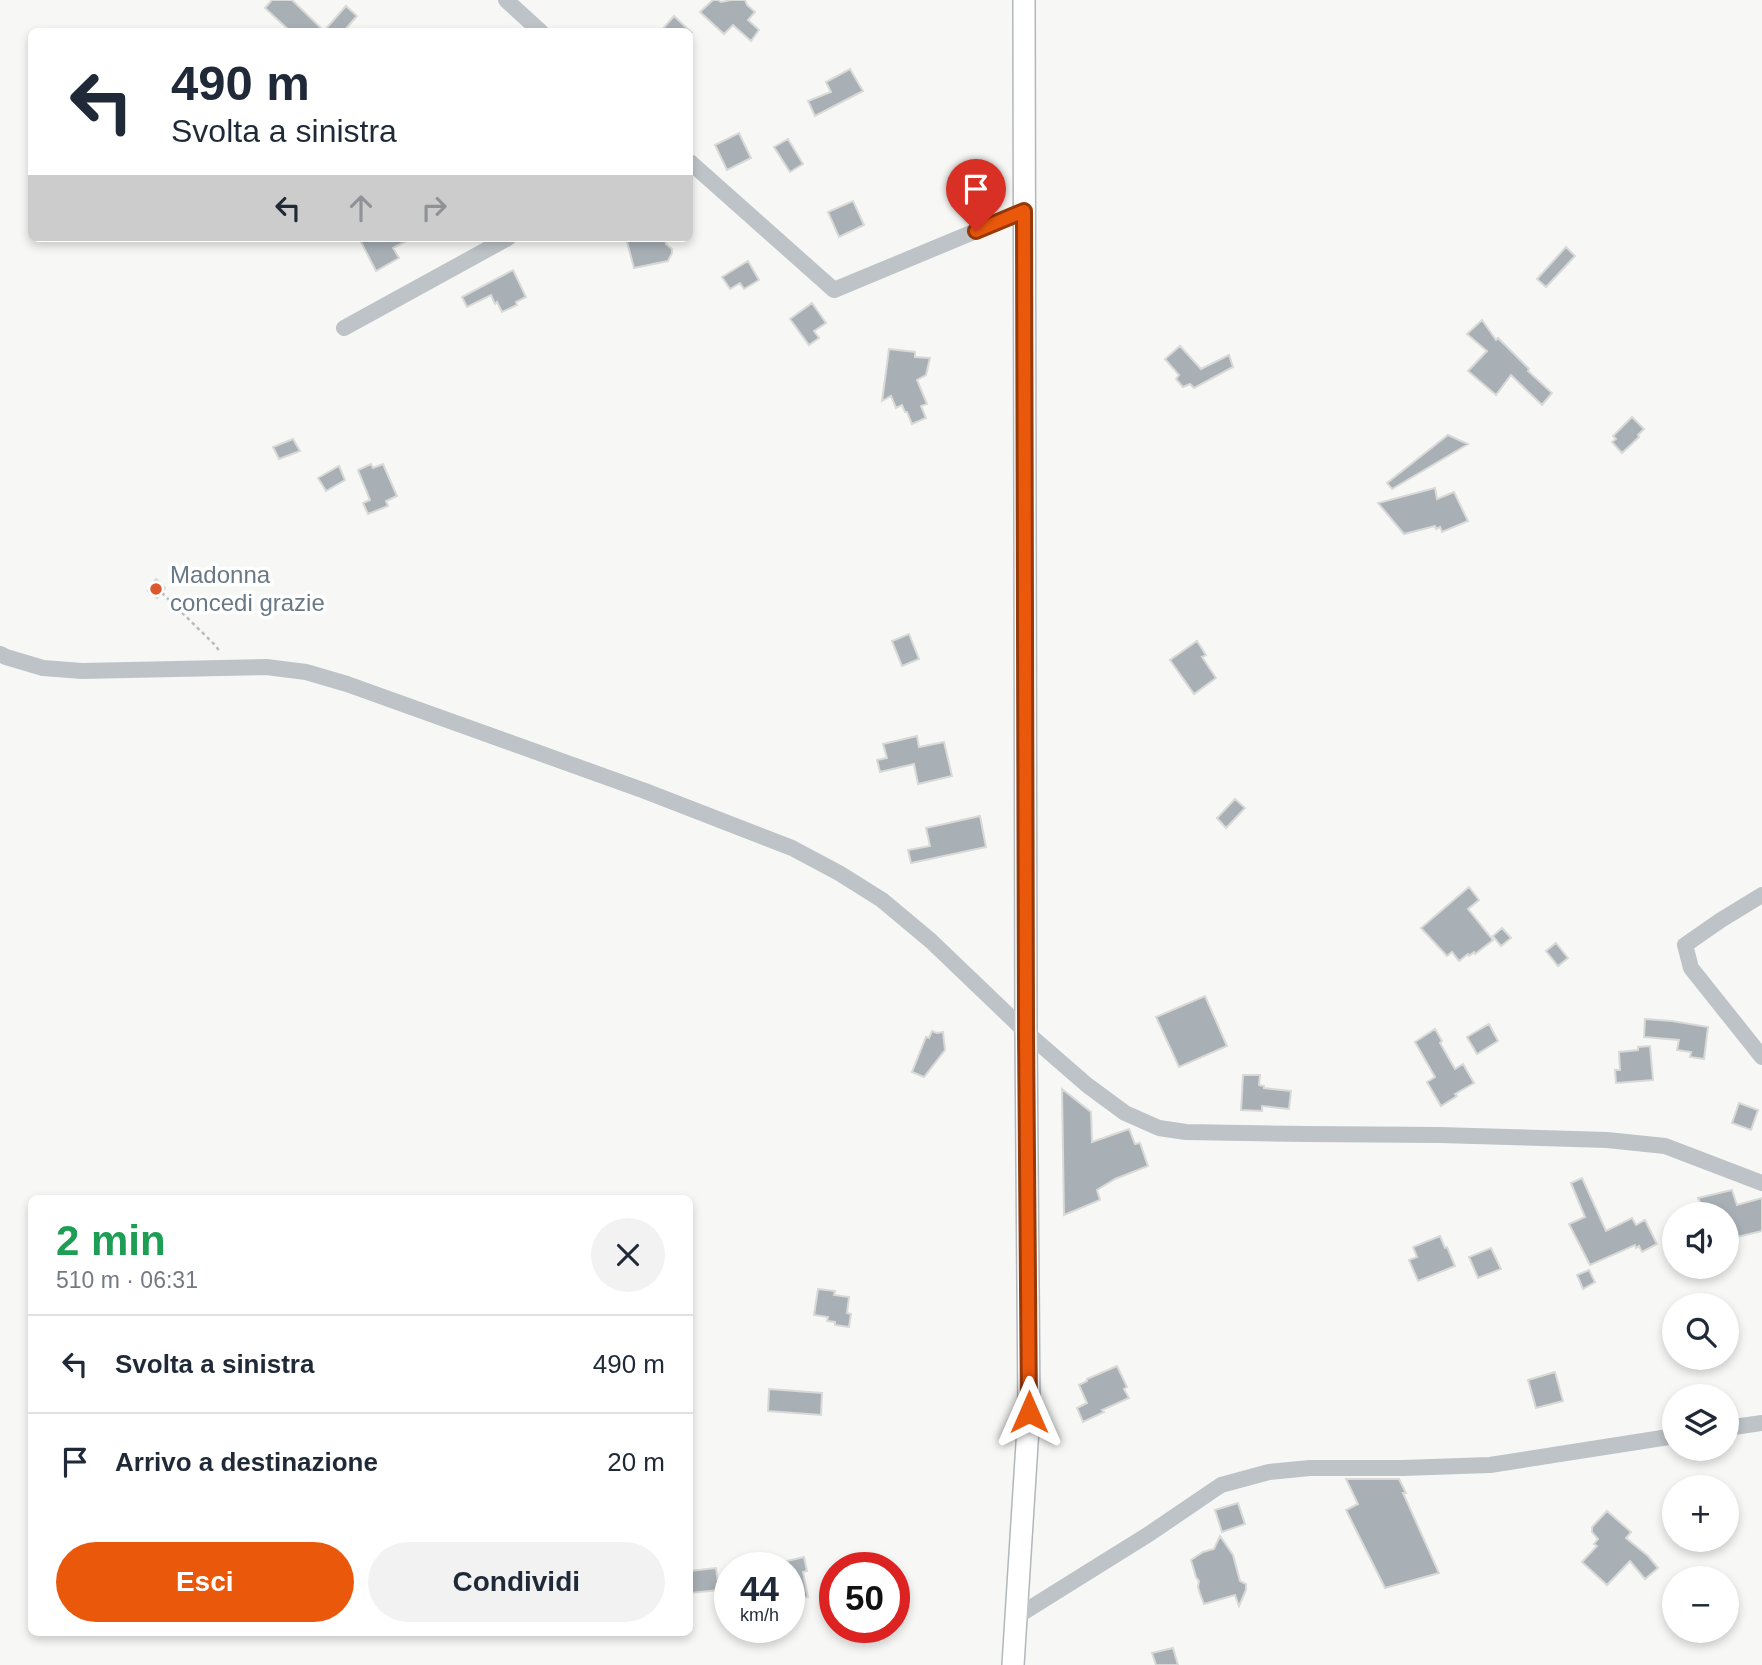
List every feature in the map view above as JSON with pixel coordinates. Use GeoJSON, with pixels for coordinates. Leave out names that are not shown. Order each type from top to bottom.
{"type":"FeatureCollection","features":[{"type":"Feature","properties":{"kind":"main road"},"geometry":{"type":"LineString","coordinates":[[1011,1665],[1029,1412],[1024,0]]}},
{"type":"Feature","properties":{"kind":"street"},"geometry":{"type":"LineString","coordinates":[[506,0],[537,28]]}},
{"type":"Feature","properties":{"kind":"street"},"geometry":{"type":"LineString","coordinates":[[693,165],[834,290],[1024,211]]}},
{"type":"Feature","properties":{"kind":"street"},"geometry":{"type":"LineString","coordinates":[[344,328],[501,242]]}},
{"type":"Feature","properties":{"kind":"street"},"geometry":{"type":"LineString","coordinates":[[0,654],[43,668],[82,671],[266,667],[306,672],[347,684],[645,791],[792,848],[882,900],[1087,1084],[1125,1113],[1159,1128],[1199,1132],[1607,1140],[1665,1146],[1762,1183]]}},
{"type":"Feature","properties":{"kind":"street"},"geometry":{"type":"LineString","coordinates":[[1762,895],[1685,945],[1691,968],[1762,1056]]}},
{"type":"Feature","properties":{"kind":"street"},"geometry":{"type":"LineString","coordinates":[[1739,1426],[1762,1423]]}},
{"type":"Feature","properties":{"kind":"street"},"geometry":{"type":"LineString","coordinates":[[1016,1617],[1149,1534],[1221,1485],[1269,1472],[1310,1468],[1490,1465],[1662,1438]]}},
{"type":"Feature","properties":{"kind":"path"},"geometry":{"type":"LineString","coordinates":[[162,593],[215,645],[229,667]]}},
{"type":"Feature","properties":{"kind":"building"},"geometry":{"type":"Polygon","coordinates":[[[272,0],[292,0],[321,28],[287,28],[265,8],[272,0]]]}},
{"type":"Feature","properties":{"kind":"building"},"geometry":{"type":"Polygon","coordinates":[[[713,0],[745,0],[755,12],[748,20],[759,30],[751,41],[733,25],[724,34],[700,12],[713,0]]]}},
{"type":"Feature","properties":{"kind":"building"},"geometry":{"type":"Polygon","coordinates":[[[346,6],[357,16],[346,28],[327,28],[346,6]]]}},
{"type":"Feature","properties":{"kind":"building"},"geometry":{"type":"Polygon","coordinates":[[[674,16],[687,28],[664,28],[674,16]]]}},
{"type":"Feature","properties":{"kind":"building"},"geometry":{"type":"Polygon","coordinates":[[[850,69],[863,91],[815,116],[808,101],[831,92],[826,82],[850,69]]]}},
{"type":"Feature","properties":{"kind":"building"},"geometry":{"type":"Polygon","coordinates":[[[739,133],[751,158],[727,170],[715,145],[739,133]]]}},
{"type":"Feature","properties":{"kind":"building"},"geometry":{"type":"Polygon","coordinates":[[[788,139],[803,164],[790,172],[774,147],[788,139]]]}},
{"type":"Feature","properties":{"kind":"building"},"geometry":{"type":"Polygon","coordinates":[[[853,201],[864,225],[839,237],[828,212],[853,201]]]}},
{"type":"Feature","properties":{"kind":"building"},"geometry":{"type":"Polygon","coordinates":[[[361,242],[404,242],[393,248],[399,258],[376,271],[361,242]]]}},
{"type":"Feature","properties":{"kind":"building"},"geometry":{"type":"Polygon","coordinates":[[[627,242],[666,242],[672,249],[668,261],[634,268],[627,242]]]}},
{"type":"Feature","properties":{"kind":"building"},"geometry":{"type":"Polygon","coordinates":[[[1566,247],[1575,256],[1546,287],[1537,279],[1566,247]]]}},
{"type":"Feature","properties":{"kind":"building"},"geometry":{"type":"Polygon","coordinates":[[[748,261],[759,280],[744,289],[740,283],[730,289],[722,277],[748,261]]]}},
{"type":"Feature","properties":{"kind":"building"},"geometry":{"type":"Polygon","coordinates":[[[513,270],[526,297],[516,302],[517,305],[502,312],[491,295],[467,307],[462,297],[513,270]]]}},
{"type":"Feature","properties":{"kind":"building"},"geometry":{"type":"Polygon","coordinates":[[[812,303],[826,323],[814,331],[819,338],[809,345],[790,319],[812,303]]]}},
{"type":"Feature","properties":{"kind":"building"},"geometry":{"type":"Polygon","coordinates":[[[1482,320],[1496,340],[1498,338],[1552,393],[1542,405],[1511,375],[1496,395],[1468,371],[1487,351],[1467,334],[1482,320]]]}},
{"type":"Feature","properties":{"kind":"building"},"geometry":{"type":"Polygon","coordinates":[[[1180,346],[1201,369],[1229,355],[1233,367],[1194,388],[1190,384],[1183,387],[1176,379],[1179,375],[1165,359],[1180,346]]]}},
{"type":"Feature","properties":{"kind":"building"},"geometry":{"type":"Polygon","coordinates":[[[889,349],[915,352],[915,357],[930,358],[926,375],[917,380],[927,404],[921,406],[926,418],[912,424],[902,405],[896,408],[891,396],[882,401],[889,349]]]}},
{"type":"Feature","properties":{"kind":"building"},"geometry":{"type":"Polygon","coordinates":[[[1632,417],[1644,429],[1622,453],[1612,442],[1616,439],[1613,436],[1632,417]]]}},
{"type":"Feature","properties":{"kind":"building"},"geometry":{"type":"Polygon","coordinates":[[[1448,435],[1468,444],[1392,489],[1387,483],[1448,435]]]}},
{"type":"Feature","properties":{"kind":"building"},"geometry":{"type":"Polygon","coordinates":[[[293,439],[300,451],[279,459],[273,447],[293,439]]]}},
{"type":"Feature","properties":{"kind":"building"},"geometry":{"type":"Polygon","coordinates":[[[371,464],[373,468],[383,464],[397,496],[386,501],[388,506],[368,514],[363,503],[370,500],[358,470],[371,464]]]}},
{"type":"Feature","properties":{"kind":"building"},"geometry":{"type":"Polygon","coordinates":[[[339,466],[345,480],[326,491],[318,478],[339,466]]]}},
{"type":"Feature","properties":{"kind":"building"},"geometry":{"type":"Polygon","coordinates":[[[1435,488],[1437,499],[1454,492],[1468,521],[1442,532],[1440,527],[1436,529],[1435,526],[1404,534],[1378,503],[1435,488]]]}},
{"type":"Feature","properties":{"kind":"building","name":"Madonna concedi grazie"},"geometry":{"type":"Polygon","coordinates":[[[156,579],[165,588],[157,598],[148,591],[156,579]]]}},
{"type":"Feature","properties":{"kind":"building"},"geometry":{"type":"Polygon","coordinates":[[[909,634],[919,659],[902,666],[892,641],[909,634]]]}},
{"type":"Feature","properties":{"kind":"building"},"geometry":{"type":"Polygon","coordinates":[[[1197,641],[1206,655],[1202,657],[1216,678],[1194,694],[1170,660],[1197,641]]]}},
{"type":"Feature","properties":{"kind":"building"},"geometry":{"type":"Polygon","coordinates":[[[917,736],[919,747],[944,742],[952,776],[918,784],[914,764],[880,772],[877,760],[887,758],[883,744],[917,736]]]}},
{"type":"Feature","properties":{"kind":"building"},"geometry":{"type":"Polygon","coordinates":[[[1235,799],[1245,808],[1226,828],[1217,818],[1235,799]]]}},
{"type":"Feature","properties":{"kind":"building"},"geometry":{"type":"Polygon","coordinates":[[[980,816],[986,847],[911,863],[908,850],[930,846],[926,828],[980,816]]]}},
{"type":"Feature","properties":{"kind":"building"},"geometry":{"type":"Polygon","coordinates":[[[1469,887],[1479,900],[1468,909],[1493,940],[1475,954],[1468,954],[1459,961],[1452,952],[1447,956],[1421,928],[1469,887]]]}},
{"type":"Feature","properties":{"kind":"building"},"geometry":{"type":"Polygon","coordinates":[[[1502,928],[1511,938],[1501,946],[1493,936],[1502,928]]]}},
{"type":"Feature","properties":{"kind":"building"},"geometry":{"type":"Polygon","coordinates":[[[1556,943],[1568,958],[1558,966],[1546,951],[1556,943]]]}},
{"type":"Feature","properties":{"kind":"building"},"geometry":{"type":"Polygon","coordinates":[[[1205,996],[1227,1046],[1179,1067],[1156,1017],[1205,996]]]}},
{"type":"Feature","properties":{"kind":"building"},"geometry":{"type":"Polygon","coordinates":[[[1645,1019],[1708,1027],[1704,1059],[1690,1057],[1691,1052],[1677,1050],[1679,1040],[1644,1037],[1645,1019]]]}},
{"type":"Feature","properties":{"kind":"building"},"geometry":{"type":"Polygon","coordinates":[[[1489,1024],[1498,1041],[1477,1054],[1467,1037],[1489,1024]]]}},
{"type":"Feature","properties":{"kind":"building"},"geometry":{"type":"Polygon","coordinates":[[[1435,1029],[1455,1069],[1463,1064],[1474,1083],[1441,1106],[1427,1082],[1435,1077],[1415,1042],[1435,1029]]]}},
{"type":"Feature","properties":{"kind":"building"},"geometry":{"type":"Polygon","coordinates":[[[932,1031],[943,1032],[945,1050],[924,1077],[912,1072],[926,1037],[929,1038],[932,1031]]]}},
{"type":"Feature","properties":{"kind":"building"},"geometry":{"type":"Polygon","coordinates":[[[1650,1046],[1653,1080],[1616,1083],[1615,1070],[1620,1070],[1619,1052],[1650,1046]]]}},
{"type":"Feature","properties":{"kind":"building"},"geometry":{"type":"Polygon","coordinates":[[[1243,1075],[1260,1075],[1259,1085],[1264,1088],[1291,1091],[1289,1109],[1262,1106],[1262,1111],[1241,1110],[1243,1075]]]}},
{"type":"Feature","properties":{"kind":"building"},"geometry":{"type":"Polygon","coordinates":[[[1062,1089],[1091,1112],[1092,1142],[1129,1129],[1135,1144],[1140,1143],[1148,1166],[1115,1179],[1097,1190],[1100,1200],[1064,1215],[1062,1089]]]}},
{"type":"Feature","properties":{"kind":"building"},"geometry":{"type":"Polygon","coordinates":[[[1739,1103],[1758,1110],[1751,1130],[1732,1123],[1739,1103]]]}},
{"type":"Feature","properties":{"kind":"building"},"geometry":{"type":"Polygon","coordinates":[[[1582,1178],[1606,1231],[1632,1218],[1636,1225],[1645,1220],[1657,1244],[1642,1252],[1639,1246],[1636,1248],[1635,1245],[1590,1265],[1569,1224],[1585,1217],[1571,1183],[1582,1178]]]}},
{"type":"Feature","properties":{"kind":"building"},"geometry":{"type":"Polygon","coordinates":[[[1732,1190],[1736,1202],[1700,1202],[1698,1198],[1732,1190]]]}},
{"type":"Feature","properties":{"kind":"building"},"geometry":{"type":"Polygon","coordinates":[[[1762,1198],[1762,1231],[1739,1237],[1739,1204],[1762,1198]]]}},
{"type":"Feature","properties":{"kind":"building"},"geometry":{"type":"Polygon","coordinates":[[[1440,1236],[1455,1266],[1418,1281],[1409,1260],[1417,1257],[1413,1247],[1440,1236]]]}},
{"type":"Feature","properties":{"kind":"building"},"geometry":{"type":"Polygon","coordinates":[[[1491,1248],[1501,1269],[1478,1278],[1469,1257],[1491,1248]]]}},
{"type":"Feature","properties":{"kind":"building"},"geometry":{"type":"Polygon","coordinates":[[[1589,1270],[1595,1282],[1583,1289],[1577,1275],[1589,1270]]]}},
{"type":"Feature","properties":{"kind":"building"},"geometry":{"type":"Polygon","coordinates":[[[818,1289],[835,1291],[834,1295],[849,1297],[849,1327],[835,1325],[835,1322],[827,1321],[828,1317],[814,1315],[818,1289]]]}},
{"type":"Feature","properties":{"kind":"building"},"geometry":{"type":"Polygon","coordinates":[[[1117,1366],[1129,1398],[1083,1422],[1077,1408],[1087,1403],[1079,1385],[1117,1366]]]}},
{"type":"Feature","properties":{"kind":"building"},"geometry":{"type":"Polygon","coordinates":[[[1555,1372],[1563,1401],[1536,1408],[1528,1380],[1555,1372]]]}},
{"type":"Feature","properties":{"kind":"building"},"geometry":{"type":"Polygon","coordinates":[[[769,1389],[822,1393],[821,1415],[768,1411],[769,1389]]]}},
{"type":"Feature","properties":{"kind":"building"},"geometry":{"type":"Polygon","coordinates":[[[1346,1479],[1399,1479],[1439,1573],[1385,1588],[1346,1510],[1358,1504],[1346,1479]]]}},
{"type":"Feature","properties":{"kind":"building"},"geometry":{"type":"Polygon","coordinates":[[[1238,1503],[1245,1524],[1222,1532],[1215,1510],[1238,1503]]]}},
{"type":"Feature","properties":{"kind":"building"},"geometry":{"type":"Polygon","coordinates":[[[1607,1511],[1631,1532],[1626,1538],[1658,1568],[1645,1579],[1630,1561],[1607,1585],[1582,1562],[1597,1546],[1594,1544],[1598,1539],[1592,1532],[1592,1527],[1607,1511]]]}},
{"type":"Feature","properties":{"kind":"building"},"geometry":{"type":"Polygon","coordinates":[[[1220,1536],[1233,1555],[1240,1581],[1246,1584],[1239,1606],[1235,1595],[1204,1604],[1198,1587],[1199,1581],[1191,1560],[1214,1549],[1220,1536]]]}},
{"type":"Feature","properties":{"kind":"building"},"geometry":{"type":"Polygon","coordinates":[[[714,1568],[714,1591],[693,1593],[693,1571],[714,1568]]]}},
{"type":"Feature","properties":{"kind":"building"},"geometry":{"type":"Polygon","coordinates":[[[1173,1648],[1178,1665],[1156,1665],[1152,1653],[1173,1648]]]}},
{"type":"Feature","properties":{"kind":"place","name":"Madonna concedi grazie"},"geometry":{"type":"Point","coordinates":[156,589]}},
{"type":"Feature","properties":{"kind":"route"},"geometry":{"type":"LineString","coordinates":[[976,231],[1024,211],[1029,1412]]}}]}
